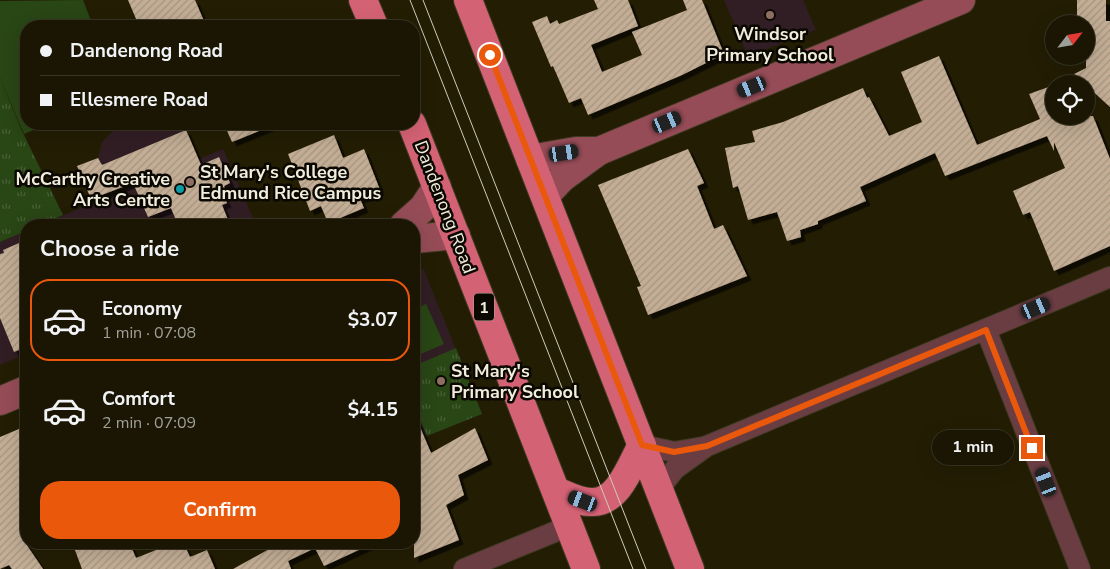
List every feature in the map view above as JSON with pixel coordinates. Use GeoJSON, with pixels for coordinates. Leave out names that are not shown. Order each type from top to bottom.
{"type":"FeatureCollection","features":[{"type":"Feature","properties":{"kind":"highway"},"geometry":{"type":"LineString","coordinates":[[363,0],[371,20]]}},
{"type":"Feature","properties":{"kind":"highway"},"geometry":{"type":"LineString","coordinates":[[468,0],[690,569]]}},
{"type":"Feature","properties":{"kind":"highway","name":"Dandenong Road"},"geometry":{"type":"LineString","coordinates":[[414,130],[586,569]]}},
{"type":"Feature","properties":{"kind":"highway"},"geometry":{"type":"LineString","coordinates":[[556,491],[583,501],[592,502],[606,499],[619,486],[642,445]]}},
{"type":"Feature","properties":{"kind":"street"},"geometry":{"type":"LineString","coordinates":[[545,196],[562,178],[599,151],[961,0]]}},
{"type":"Feature","properties":{"kind":"street"},"geometry":{"type":"LineString","coordinates":[[530,159],[576,151],[599,151]]}},
{"type":"Feature","properties":{"kind":"street"},"geometry":{"type":"LineString","coordinates":[[411,219],[423,208],[437,187]]}},
{"type":"Feature","properties":{"kind":"street"},"geometry":{"type":"LineString","coordinates":[[420,238],[456,235]]}},
{"type":"Feature","properties":{"kind":"street"},"geometry":{"type":"LineString","coordinates":[[642,445],[674,452],[707,446],[1110,277]]}},
{"type":"Feature","properties":{"kind":"street"},"geometry":{"type":"LineString","coordinates":[[986,330],[1080,569]]}},
{"type":"Feature","properties":{"kind":"street"},"geometry":{"type":"LineString","coordinates":[[0,401],[20,393]]}},
{"type":"Feature","properties":{"kind":"street"},"geometry":{"type":"LineString","coordinates":[[659,489],[675,469],[707,446]]}},
{"type":"Feature","properties":{"kind":"street"},"geometry":{"type":"LineString","coordinates":[[464,569],[569,526]]}},
{"type":"Feature","properties":{"kind":"shaded area","name":"Windsor Primary School"},"geometry":{"type":"Polygon","coordinates":[[[724,0],[803,0],[816,30],[748,56],[724,0]]]}},
{"type":"Feature","properties":{"kind":"shaded area"},"geometry":{"type":"Polygon","coordinates":[[[114,130],[186,130],[197,157],[91,199],[83,183],[77,186],[70,172],[78,170],[77,166],[98,158],[102,142],[114,130]]]}},
{"type":"Feature","properties":{"kind":"shaded area","name":"St Mary's College Edmund Rice Campus"},"geometry":{"type":"Polygon","coordinates":[[[223,149],[253,219],[54,219],[223,149]]]}},
{"type":"Feature","properties":{"kind":"shaded area"},"geometry":{"type":"Polygon","coordinates":[[[20,234],[20,357],[0,365],[0,242],[20,234]]]}},
{"type":"Feature","properties":{"kind":"shaded area","name":"St Mary's Primary School"},"geometry":{"type":"Polygon","coordinates":[[[420,268],[424,270],[482,414],[420,439],[420,268]]]}},
{"type":"Feature","properties":{"kind":"green space"},"geometry":{"type":"Polygon","coordinates":[[[83,0],[91,20],[20,20],[20,125],[0,78],[0,1],[83,0]]]}},
{"type":"Feature","properties":{"kind":"green space"},"geometry":{"type":"Polygon","coordinates":[[[0,78],[20,130],[63,215],[54,219],[20,219],[20,234],[0,242],[0,78]]]}},
{"type":"Feature","properties":{"kind":"green space"},"geometry":{"type":"Polygon","coordinates":[[[22,130],[34,130],[24,134],[22,130]]]}},
{"type":"Feature","properties":{"kind":"green space"},"geometry":{"type":"Polygon","coordinates":[[[426,304],[444,344],[420,354],[420,306],[426,304]]]}},
{"type":"Feature","properties":{"kind":"green space"},"geometry":{"type":"Polygon","coordinates":[[[456,348],[482,414],[427,436],[420,420],[420,363],[456,348]]]}},
{"type":"Feature","properties":{"kind":"building"},"geometry":{"type":"Polygon","coordinates":[[[128,0],[195,0],[203,20],[136,20],[128,0]]]}},
{"type":"Feature","properties":{"kind":"building"},"geometry":{"type":"Polygon","coordinates":[[[594,0],[628,0],[638,26],[591,45],[602,72],[642,55],[632,32],[687,10],[683,0],[702,0],[724,54],[682,75],[588,115],[581,98],[569,103],[532,22],[547,16],[550,24],[557,20],[559,24],[598,9],[594,0]]]}},
{"type":"Feature","properties":{"kind":"building"},"geometry":{"type":"Polygon","coordinates":[[[1077,0],[1106,0],[1106,21],[1110,21],[1110,107],[1095,93],[1095,75],[1074,74],[1086,68],[1086,65],[1095,65],[1095,15],[1077,15],[1077,0]]]}},
{"type":"Feature","properties":{"kind":"building"},"geometry":{"type":"Polygon","coordinates":[[[939,56],[977,145],[1040,119],[1029,94],[1045,88],[1045,125],[1095,125],[1095,121],[1110,159],[1110,246],[1054,271],[1030,212],[1023,215],[1013,191],[1065,168],[1054,142],[1054,151],[1047,136],[945,176],[935,153],[860,187],[866,201],[818,221],[818,224],[800,230],[801,237],[787,241],[777,212],[748,220],[738,186],[733,188],[725,148],[755,142],[752,131],[783,122],[863,88],[889,136],[922,122],[901,72],[939,56]]]}},
{"type":"Feature","properties":{"kind":"building"},"geometry":{"type":"Polygon","coordinates":[[[186,130],[201,165],[219,157],[230,183],[224,186],[228,195],[224,197],[227,203],[222,205],[228,219],[176,219],[171,208],[148,217],[133,183],[91,199],[77,166],[98,158],[102,165],[186,130]]]}},
{"type":"Feature","properties":{"kind":"building"},"geometry":{"type":"Polygon","coordinates":[[[227,130],[261,130],[232,142],[227,130]]]}},
{"type":"Feature","properties":{"kind":"building"},"geometry":{"type":"Polygon","coordinates":[[[334,135],[343,158],[364,149],[380,190],[360,199],[364,208],[338,219],[326,219],[321,206],[310,211],[288,154],[334,135]]]}},
{"type":"Feature","properties":{"kind":"building"},"geometry":{"type":"Polygon","coordinates":[[[688,149],[704,183],[697,186],[714,229],[723,225],[747,276],[648,315],[637,287],[641,286],[598,185],[688,149]]]}},
{"type":"Feature","properties":{"kind":"building"},"geometry":{"type":"Polygon","coordinates":[[[20,243],[20,350],[14,352],[0,318],[0,254],[4,253],[3,250],[20,243]]]}},
{"type":"Feature","properties":{"kind":"building"},"geometry":{"type":"Polygon","coordinates":[[[420,427],[431,453],[475,428],[488,460],[458,475],[464,495],[446,505],[459,540],[414,558],[414,549],[420,549],[420,427]]]}},
{"type":"Feature","properties":{"kind":"building"},"geometry":{"type":"Polygon","coordinates":[[[20,429],[20,549],[29,549],[43,569],[12,569],[9,565],[0,569],[0,437],[20,429]]]}},
{"type":"Feature","properties":{"kind":"building"},"geometry":{"type":"Polygon","coordinates":[[[75,549],[132,549],[136,558],[158,549],[186,549],[190,557],[207,550],[215,569],[82,569],[75,549]]]}},
{"type":"Feature","properties":{"kind":"building"},"geometry":{"type":"Polygon","coordinates":[[[269,549],[313,549],[288,561],[291,569],[233,569],[269,549]]]}},
{"type":"Feature","properties":{"kind":"building"},"geometry":{"type":"Polygon","coordinates":[[[316,549],[361,549],[324,566],[316,549]]]}},
{"type":"Feature","properties":{"kind":"tram line"},"geometry":{"type":"LineString","coordinates":[[410,0],[418,20]]}},
{"type":"Feature","properties":{"kind":"tram line"},"geometry":{"type":"LineString","coordinates":[[423,0],[646,569]]}},
{"type":"Feature","properties":{"kind":"tram line"},"geometry":{"type":"LineString","coordinates":[[420,26],[633,569]]}},
{"type":"Feature","properties":{"kind":"place","name":"Windsor Primary School"},"geometry":{"type":"Point","coordinates":[770,15]}},
{"type":"Feature","properties":{"kind":"place","name":"St Mary's College Edmund Rice Campus"},"geometry":{"type":"Point","coordinates":[190,182]}},
{"type":"Feature","properties":{"kind":"place","name":"McCarthy Creative Arts Centre"},"geometry":{"type":"Point","coordinates":[180,189]}},
{"type":"Feature","properties":{"kind":"place","name":"St Mary's Primary School"},"geometry":{"type":"Point","coordinates":[441,381]}},
{"type":"Feature","properties":{"kind":"route"},"geometry":{"type":"LineString","coordinates":[[490,55],[604,352],[642,445],[668,452],[707,446],[986,330],[1032,448]]}}]}
